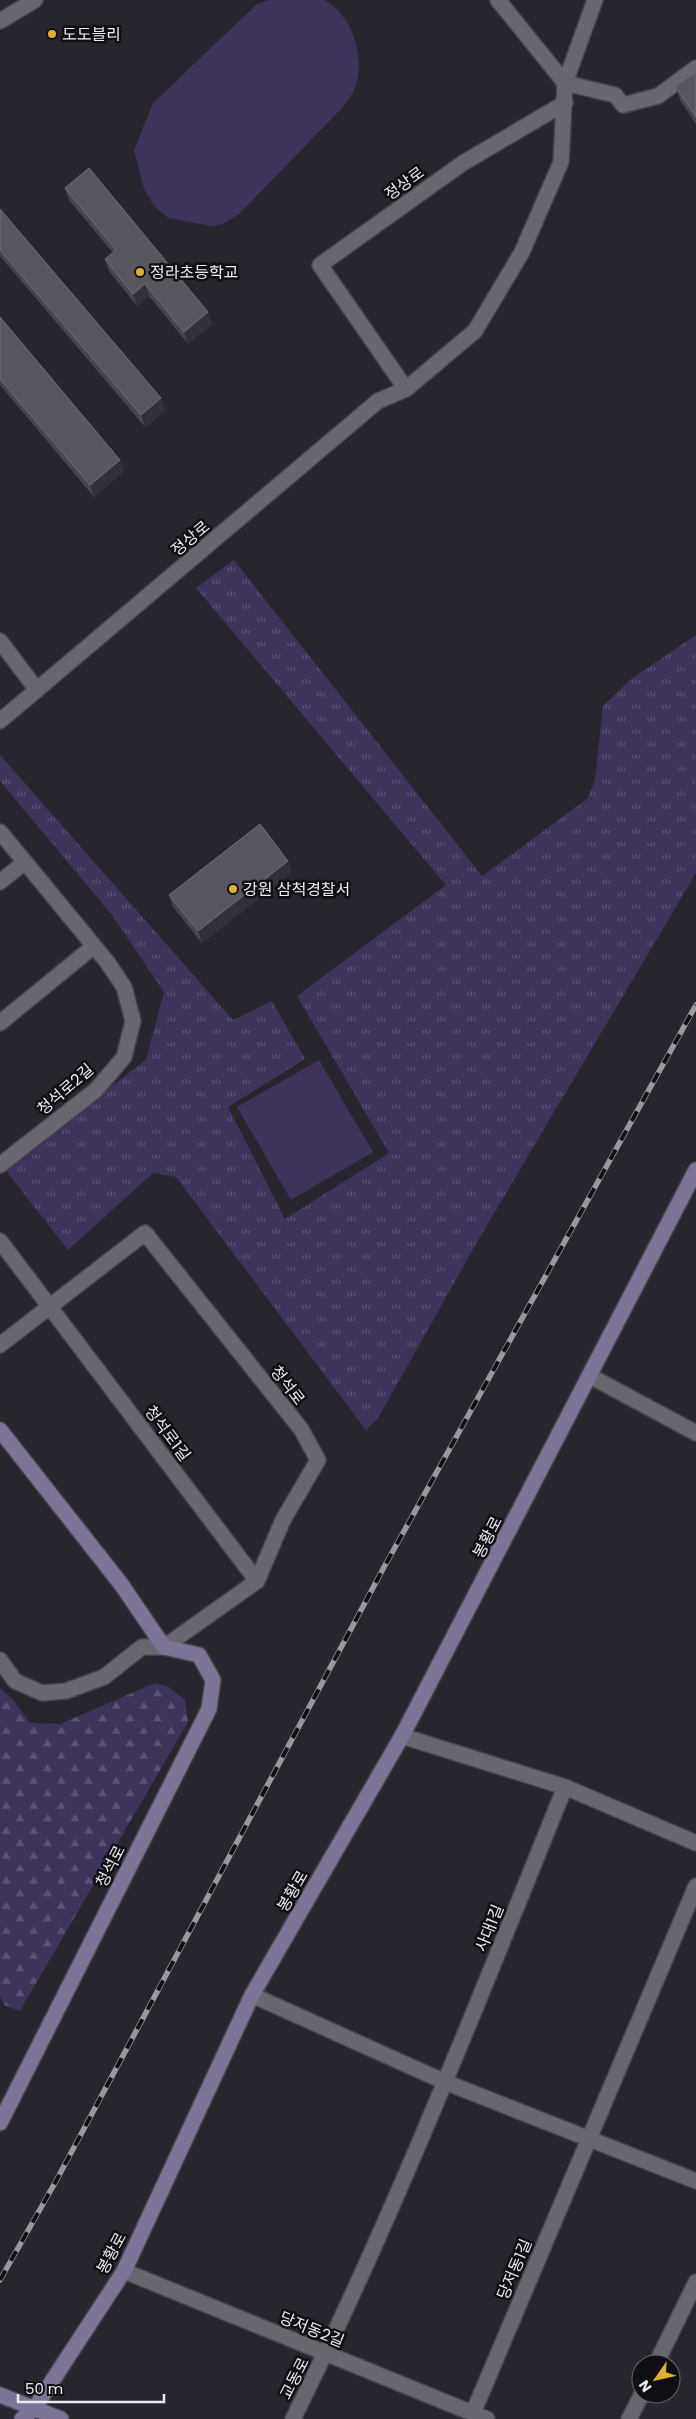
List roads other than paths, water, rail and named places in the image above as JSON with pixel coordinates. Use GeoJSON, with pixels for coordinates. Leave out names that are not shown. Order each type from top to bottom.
{"type":"FeatureCollection","features":[{"type":"Feature","properties":{"kind":"street"},"geometry":{"type":"LineString","coordinates":[[0,21],[13,6],[35,0]]}},
{"type":"Feature","properties":{"kind":"street"},"geometry":{"type":"LineString","coordinates":[[498,0],[565,83],[615,95],[623,105],[658,96],[696,68]]}},
{"type":"Feature","properties":{"kind":"street","name":"정상로"},"geometry":{"type":"LineString","coordinates":[[0,721],[378,401],[406,389],[474,331],[522,252],[562,162],[565,83],[595,0]]}},
{"type":"Feature","properties":{"kind":"street","name":"정상로"},"geometry":{"type":"LineString","coordinates":[[406,389],[320,265],[463,163],[565,103]]}},
{"type":"Feature","properties":{"kind":"street"},"geometry":{"type":"LineString","coordinates":[[0,640],[37,690]]}},
{"type":"Feature","properties":{"kind":"street","name":"청석로2길"},"geometry":{"type":"LineString","coordinates":[[0,832],[94,946],[124,987],[132,1021],[124,1057],[96,1090],[0,1165]]}},
{"type":"Feature","properties":{"kind":"street"},"geometry":{"type":"LineString","coordinates":[[0,882],[25,862]]}},
{"type":"Feature","properties":{"kind":"street"},"geometry":{"type":"LineString","coordinates":[[0,1022],[94,946]]}},
{"type":"Feature","properties":{"kind":"street","name":"봉황로"},"geometry":{"type":"LineString","coordinates":[[22,2419],[34,2409],[124,2271],[252,1995],[402,1736],[696,1170]]}},
{"type":"Feature","properties":{"kind":"street","name":"청석로"},"geometry":{"type":"LineString","coordinates":[[51,1307],[145,1233],[301,1429],[318,1460],[283,1520],[258,1581]]}},
{"type":"Feature","properties":{"kind":"street","name":"청석로1길"},"geometry":{"type":"LineString","coordinates":[[0,1241],[258,1581]]}},
{"type":"Feature","properties":{"kind":"street"},"geometry":{"type":"LineString","coordinates":[[0,1345],[51,1307]]}},
{"type":"Feature","properties":{"kind":"street"},"geometry":{"type":"LineString","coordinates":[[590,1376],[696,1433]]}},
{"type":"Feature","properties":{"kind":"street"},"geometry":{"type":"LineString","coordinates":[[0,1430],[121,1584],[164,1647],[258,1581]]}},
{"type":"Feature","properties":{"kind":"street","name":"청석로"},"geometry":{"type":"LineString","coordinates":[[0,1660],[15,1681],[42,1694],[66,1691],[104,1678],[142,1647],[164,1647],[199,1655],[213,1680],[209,1709],[0,2123]]}},
{"type":"Feature","properties":{"kind":"street"},"geometry":{"type":"LineString","coordinates":[[402,1736],[565,1787],[696,1843]]}},
{"type":"Feature","properties":{"kind":"street","name":"사대1길"},"geometry":{"type":"LineString","coordinates":[[445,2082],[565,1787]]}},
{"type":"Feature","properties":{"kind":"street"},"geometry":{"type":"LineString","coordinates":[[588,2138],[696,1886]]}},
{"type":"Feature","properties":{"kind":"street"},"geometry":{"type":"LineString","coordinates":[[252,1995],[445,2082],[696,2181]]}},
{"type":"Feature","properties":{"kind":"street"},"geometry":{"type":"LineString","coordinates":[[326,2353],[445,2082]]}},
{"type":"Feature","properties":{"kind":"street","name":"당저동1길"},"geometry":{"type":"LineString","coordinates":[[472,2413],[588,2138]]}},
{"type":"Feature","properties":{"kind":"street","name":"당저동2길"},"geometry":{"type":"LineString","coordinates":[[124,2271],[487,2419]]}},
{"type":"Feature","properties":{"kind":"street"},"geometry":{"type":"LineString","coordinates":[[661,2354],[696,2282]]}},
{"type":"Feature","properties":{"kind":"street","name":"교동로"},"geometry":{"type":"LineString","coordinates":[[293,2419],[326,2353]]}},
{"type":"Feature","properties":{"kind":"street"},"geometry":{"type":"LineString","coordinates":[[0,2395],[61,2419]]}},
{"type":"Feature","properties":{"kind":"street"},"geometry":{"type":"LineString","coordinates":[[629,2419],[637,2404]]}},
{"type":"Feature","properties":{"kind":"railway"},"geometry":{"type":"LineString","coordinates":[[0,2280],[56,2181],[383,1569],[696,1005]]}},
{"type":"Feature","properties":{"kind":"place","name":"도도블리"},"geometry":{"type":"Point","coordinates":[52,34]}},
{"type":"Feature","properties":{"kind":"place","name":"정라초등학교"},"geometry":{"type":"Point","coordinates":[140,272]}},
{"type":"Feature","properties":{"kind":"place","name":"강원 삼척경찰서"},"geometry":{"type":"Point","coordinates":[233,889]}}]}
